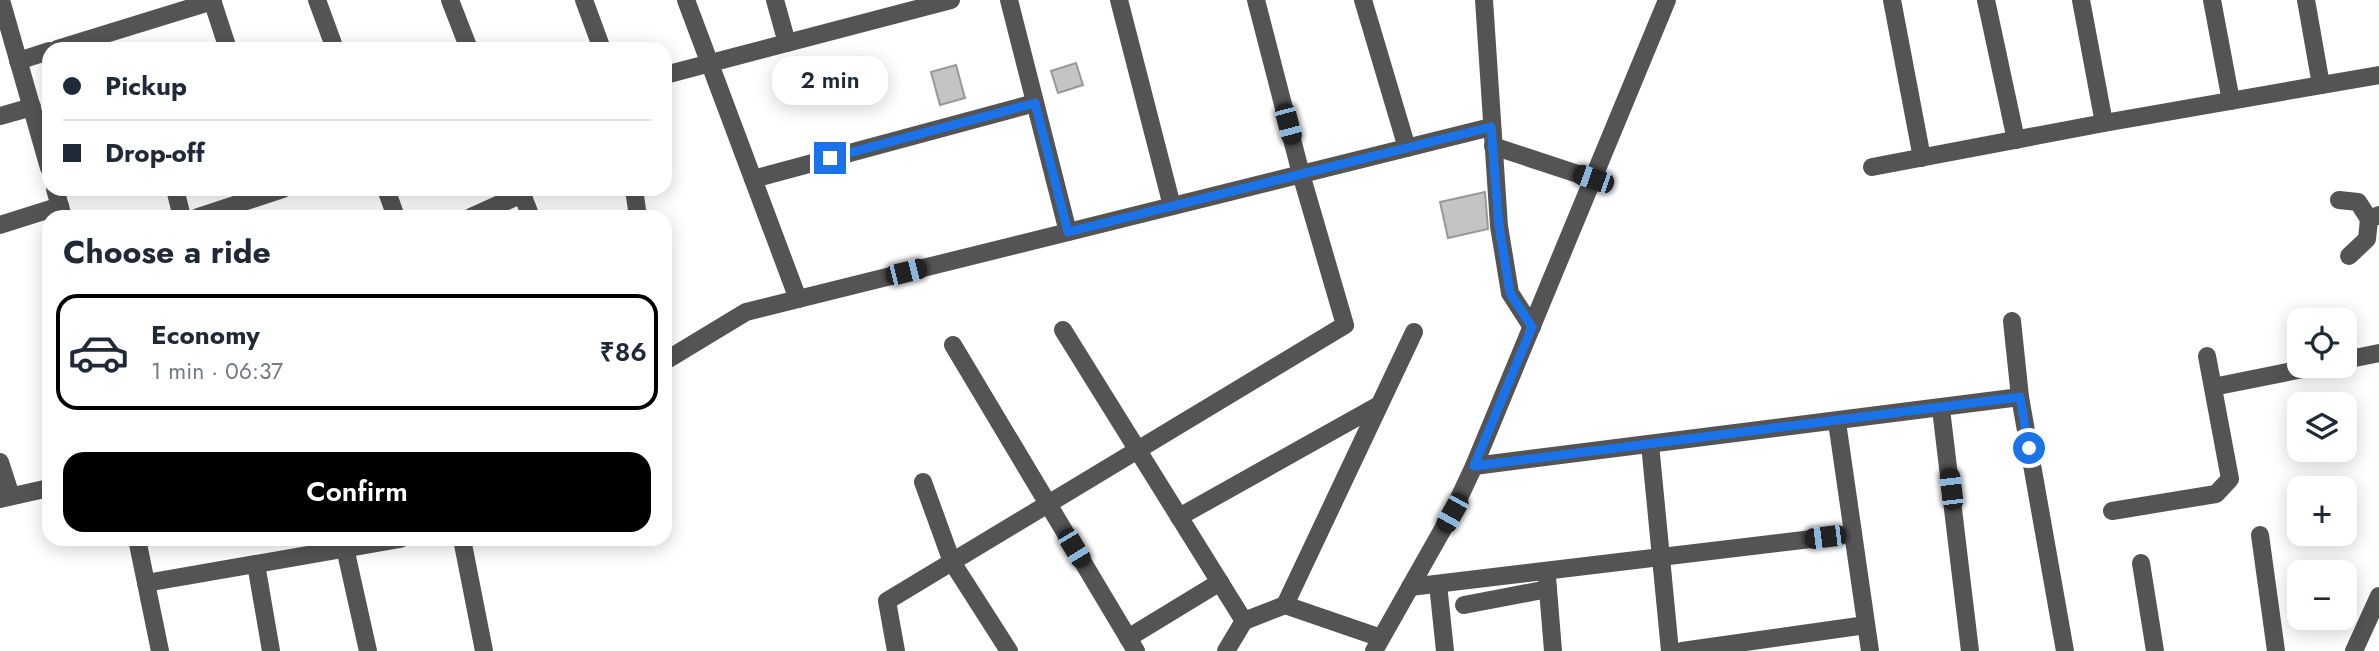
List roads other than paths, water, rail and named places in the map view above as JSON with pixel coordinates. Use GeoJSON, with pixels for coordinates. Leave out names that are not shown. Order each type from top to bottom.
{"type":"FeatureCollection","features":[{"type":"Feature","properties":{"kind":"street"},"geometry":{"type":"LineString","coordinates":[[1,0],[42,141]]}},
{"type":"Feature","properties":{"kind":"street"},"geometry":{"type":"LineString","coordinates":[[317,0],[332,42]]}},
{"type":"Feature","properties":{"kind":"street"},"geometry":{"type":"LineString","coordinates":[[450,0],[465,42]]}},
{"type":"Feature","properties":{"kind":"street"},"geometry":{"type":"LineString","coordinates":[[584,0],[599,42]]}},
{"type":"Feature","properties":{"kind":"street"},"geometry":{"type":"LineString","coordinates":[[686,0],[798,299]]}},
{"type":"Feature","properties":{"kind":"street"},"geometry":{"type":"LineString","coordinates":[[775,0],[787,43]]}},
{"type":"Feature","properties":{"kind":"street"},"geometry":{"type":"LineString","coordinates":[[672,73],[787,43],[886,8],[950,0]]}},
{"type":"Feature","properties":{"kind":"street"},"geometry":{"type":"LineString","coordinates":[[1009,0],[1068,232]]}},
{"type":"Feature","properties":{"kind":"street"},"geometry":{"type":"LineString","coordinates":[[1118,0],[1172,206]]}},
{"type":"Feature","properties":{"kind":"street"},"geometry":{"type":"LineString","coordinates":[[896,651],[887,601],[1345,325],[1301,174],[1256,0]]}},
{"type":"Feature","properties":{"kind":"street"},"geometry":{"type":"LineString","coordinates":[[1363,0],[1407,148]]}},
{"type":"Feature","properties":{"kind":"street"},"geometry":{"type":"LineString","coordinates":[[1484,0],[1499,226],[1510,293],[1532,327]]}},
{"type":"Feature","properties":{"kind":"street"},"geometry":{"type":"LineString","coordinates":[[1226,651],[1244,621],[1285,606],[1378,645],[1452,513],[1474,466],[1667,0]]}},
{"type":"Feature","properties":{"kind":"street"},"geometry":{"type":"LineString","coordinates":[[1892,0],[1922,158]]}},
{"type":"Feature","properties":{"kind":"street"},"geometry":{"type":"LineString","coordinates":[[1986,0],[2016,140]]}},
{"type":"Feature","properties":{"kind":"street"},"geometry":{"type":"LineString","coordinates":[[2081,0],[2104,123]]}},
{"type":"Feature","properties":{"kind":"street"},"geometry":{"type":"LineString","coordinates":[[2212,0],[2231,101]]}},
{"type":"Feature","properties":{"kind":"street"},"geometry":{"type":"LineString","coordinates":[[2306,0],[2321,85]]}},
{"type":"Feature","properties":{"kind":"street"},"geometry":{"type":"LineString","coordinates":[[80,42],[213,1],[226,42]]}},
{"type":"Feature","properties":{"kind":"street"},"geometry":{"type":"LineString","coordinates":[[19,61],[42,53]]}},
{"type":"Feature","properties":{"kind":"street"},"geometry":{"type":"LineString","coordinates":[[1872,167],[2379,75]]}},
{"type":"Feature","properties":{"kind":"street"},"geometry":{"type":"LineString","coordinates":[[754,179],[1035,103]]}},
{"type":"Feature","properties":{"kind":"street"},"geometry":{"type":"LineString","coordinates":[[0,116],[32,107]]}},
{"type":"Feature","properties":{"kind":"street"},"geometry":{"type":"LineString","coordinates":[[672,357],[746,312],[1491,127]]}},
{"type":"Feature","properties":{"kind":"street"},"geometry":{"type":"LineString","coordinates":[[1493,146],[1593,179]]}},
{"type":"Feature","properties":{"kind":"street"},"geometry":{"type":"LineString","coordinates":[[219,210],[262,196]]}},
{"type":"Feature","properties":{"kind":"street"},"geometry":{"type":"LineString","coordinates":[[485,210],[513,196]]}},
{"type":"Feature","properties":{"kind":"street"},"geometry":{"type":"LineString","coordinates":[[2339,201],[2358,202],[2374,217],[2367,239],[2349,256]]}},
{"type":"Feature","properties":{"kind":"street"},"geometry":{"type":"LineString","coordinates":[[43,210],[60,204]]}},
{"type":"Feature","properties":{"kind":"street"},"geometry":{"type":"LineString","coordinates":[[0,225],[42,210]]}},
{"type":"Feature","properties":{"kind":"street"},"geometry":{"type":"LineString","coordinates":[[2012,321],[2020,397],[2066,651]]}},
{"type":"Feature","properties":{"kind":"street"},"geometry":{"type":"LineString","coordinates":[[1063,330],[1244,621]]}},
{"type":"Feature","properties":{"kind":"street"},"geometry":{"type":"LineString","coordinates":[[1285,606],[1414,332]]}},
{"type":"Feature","properties":{"kind":"street"},"geometry":{"type":"LineString","coordinates":[[953,345],[1132,645],[1220,582]]}},
{"type":"Feature","properties":{"kind":"street"},"geometry":{"type":"LineString","coordinates":[[2357,358],[2379,353]]}},
{"type":"Feature","properties":{"kind":"street"},"geometry":{"type":"LineString","coordinates":[[2112,511],[2216,494],[2230,479],[2207,356]]}},
{"type":"Feature","properties":{"kind":"street"},"geometry":{"type":"LineString","coordinates":[[2213,387],[2287,372]]}},
{"type":"Feature","properties":{"kind":"street"},"geometry":{"type":"LineString","coordinates":[[1474,466],[2020,397]]}},
{"type":"Feature","properties":{"kind":"street"},"geometry":{"type":"LineString","coordinates":[[1179,517],[1379,405]]}},
{"type":"Feature","properties":{"kind":"street"},"geometry":{"type":"LineString","coordinates":[[1941,408],[1970,651]]}},
{"type":"Feature","properties":{"kind":"street"},"geometry":{"type":"LineString","coordinates":[[1837,422],[1870,651]]}},
{"type":"Feature","properties":{"kind":"street"},"geometry":{"type":"LineString","coordinates":[[1650,444],[1670,651]]}},
{"type":"Feature","properties":{"kind":"street"},"geometry":{"type":"LineString","coordinates":[[0,462],[5,497],[42,489]]}},
{"type":"Feature","properties":{"kind":"street"},"geometry":{"type":"LineString","coordinates":[[923,482],[952,562],[1009,651]]}},
{"type":"Feature","properties":{"kind":"street"},"geometry":{"type":"LineString","coordinates":[[1410,587],[1853,534]]}},
{"type":"Feature","properties":{"kind":"street"},"geometry":{"type":"LineString","coordinates":[[2260,536],[2276,651]]}},
{"type":"Feature","properties":{"kind":"street"},"geometry":{"type":"LineString","coordinates":[[138,546],[160,651]]}},
{"type":"Feature","properties":{"kind":"street"},"geometry":{"type":"LineString","coordinates":[[146,583],[357,546]]}},
{"type":"Feature","properties":{"kind":"street"},"geometry":{"type":"LineString","coordinates":[[463,546],[484,651]]}},
{"type":"Feature","properties":{"kind":"street"},"geometry":{"type":"LineString","coordinates":[[345,548],[368,651]]}},
{"type":"Feature","properties":{"kind":"street"},"geometry":{"type":"LineString","coordinates":[[2141,563],[2155,651]]}},
{"type":"Feature","properties":{"kind":"street"},"geometry":{"type":"LineString","coordinates":[[256,564],[271,651]]}},
{"type":"Feature","properties":{"kind":"street"},"geometry":{"type":"LineString","coordinates":[[1546,570],[1553,651]]}},
{"type":"Feature","properties":{"kind":"street"},"geometry":{"type":"LineString","coordinates":[[1438,584],[1445,651]]}},
{"type":"Feature","properties":{"kind":"street"},"geometry":{"type":"LineString","coordinates":[[1464,605],[1548,589]]}},
{"type":"Feature","properties":{"kind":"street"},"geometry":{"type":"LineString","coordinates":[[2354,651],[2379,596]]}},
{"type":"Feature","properties":{"kind":"street"},"geometry":{"type":"LineString","coordinates":[[1682,651],[1866,625]]}}]}
